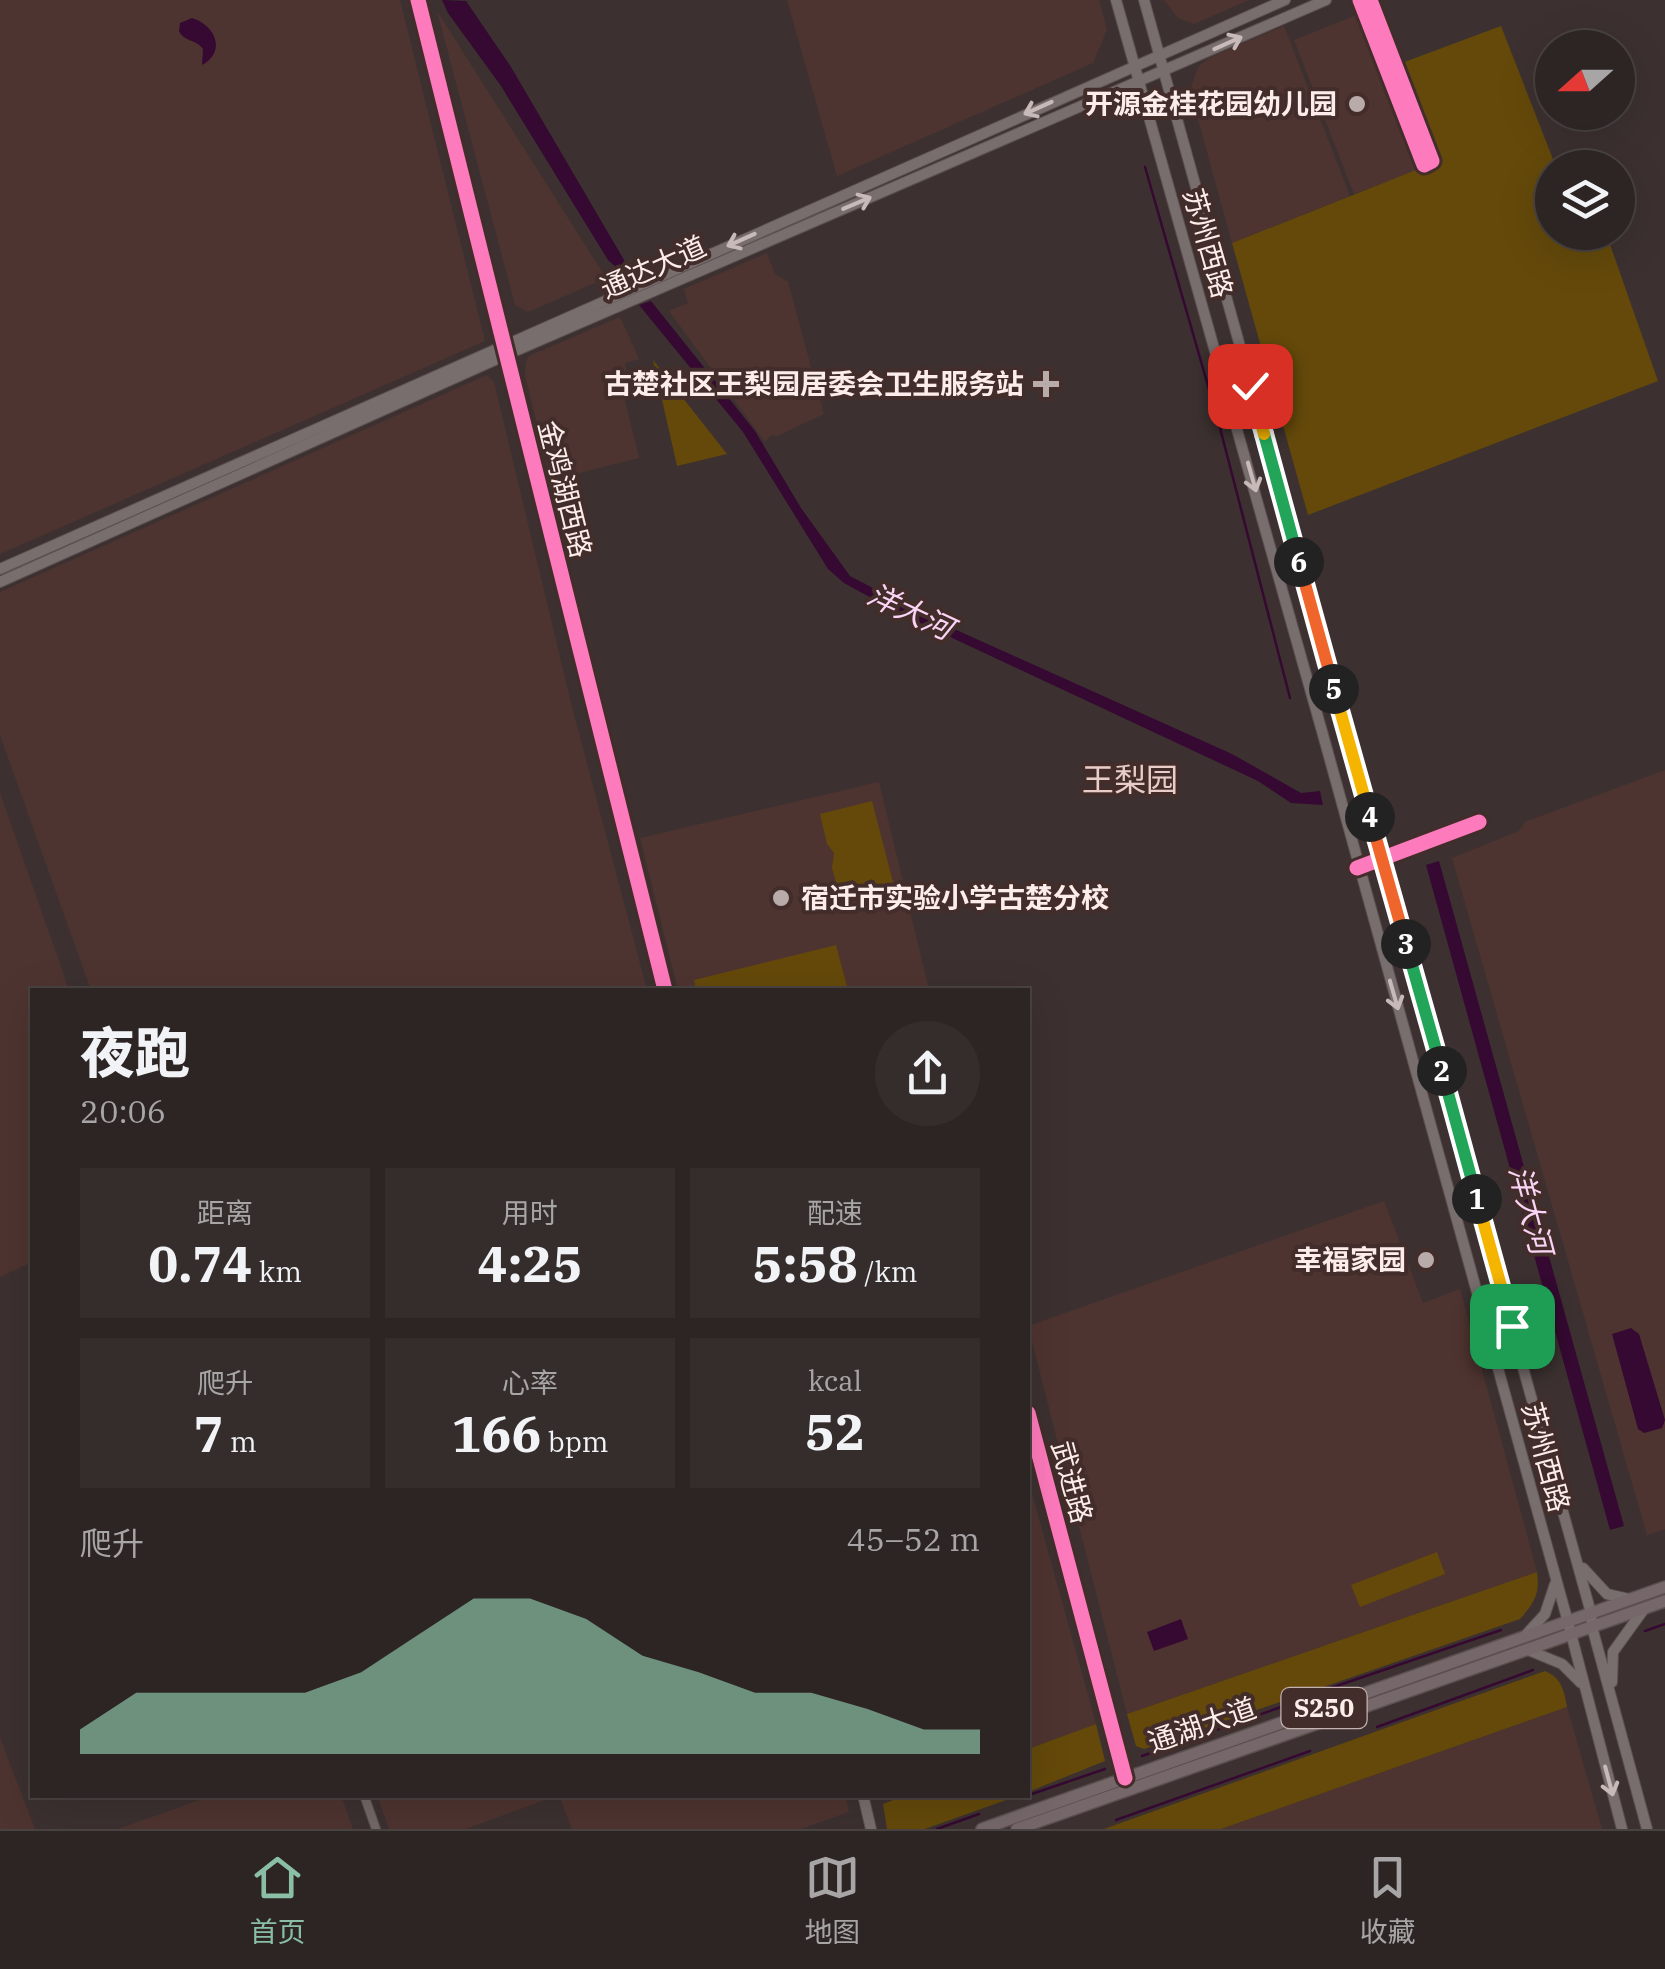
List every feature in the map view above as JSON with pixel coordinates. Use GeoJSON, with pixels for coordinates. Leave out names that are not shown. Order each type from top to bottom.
{"type":"FeatureCollection","features":[{"type":"Feature","properties":{"kind":"main road","name":"金鸡湖西路"},"geometry":{"type":"LineString","coordinates":[[418,0],[664,988]]}},
{"type":"Feature","properties":{"kind":"main road","name":"苏州西路"},"geometry":{"type":"LineString","coordinates":[[1116,0],[1244,449],[1622,1829]]}},
{"type":"Feature","properties":{"kind":"main road","name":"苏州西路"},"geometry":{"type":"LineString","coordinates":[[1144,0],[1576,1558],[1647,1829]]}},
{"type":"Feature","properties":{"kind":"main road","name":"通达大道"},"geometry":{"type":"LineString","coordinates":[[0,582],[1285,0]]}},
{"type":"Feature","properties":{"kind":"main road","name":"通达大道"},"geometry":{"type":"LineString","coordinates":[[0,569],[1326,0]]}},
{"type":"Feature","properties":{"kind":"main road"},"geometry":{"type":"LineString","coordinates":[[1345,818],[1368,812]]}},
{"type":"Feature","properties":{"kind":"main road"},"geometry":{"type":"LineString","coordinates":[[1373,922],[1398,916]]}},
{"type":"Feature","properties":{"kind":"main road"},"geometry":{"type":"LineString","coordinates":[[1442,1166],[1466,1160]]}},
{"type":"Feature","properties":{"kind":"main road"},"geometry":{"type":"LineString","coordinates":[[1576,1558],[1599,1588],[1616,1598],[1630,1599]]}},
{"type":"Feature","properties":{"kind":"main road"},"geometry":{"type":"LineString","coordinates":[[1556,1578],[1545,1614],[1525,1644],[1562,1664],[1584,1686]]}},
{"type":"Feature","properties":{"kind":"main road","name":"通湖大道"},"geometry":{"type":"LineString","coordinates":[[1017,1829],[1570,1628],[1591,1613],[1665,1587]]}},
{"type":"Feature","properties":{"kind":"main road","name":"通湖大道"},"geometry":{"type":"LineString","coordinates":[[1570,1628],[1592,1627],[1665,1601]]}},
{"type":"Feature","properties":{"kind":"main road"},"geometry":{"type":"LineString","coordinates":[[1614,1708],[1613,1652],[1644,1608]]}},
{"type":"Feature","properties":{"kind":"main road","name":"通湖大道"},"geometry":{"type":"LineString","coordinates":[[982,1829],[1525,1644]]}},
{"type":"Feature","properties":{"kind":"main road"},"geometry":{"type":"LineString","coordinates":[[1599,1744],[1622,1738]]}},
{"type":"Feature","properties":{"kind":"main road"},"geometry":{"type":"LineString","coordinates":[[864,1798],[871,1829]]}},
{"type":"Feature","properties":{"kind":"street"},"geometry":{"type":"LineString","coordinates":[[1360,0],[1432,162],[1424,165],[1401,94]]}},
{"type":"Feature","properties":{"kind":"street"},"geometry":{"type":"LineString","coordinates":[[1370,0],[1390,66]]}},
{"type":"Feature","properties":{"kind":"street"},"geometry":{"type":"LineString","coordinates":[[1358,868],[1479,822]]}},
{"type":"Feature","properties":{"kind":"street","name":"武进路"},"geometry":{"type":"LineString","coordinates":[[1030,1420],[1125,1778]]}},
{"type":"Feature","properties":{"kind":"street"},"geometry":{"type":"LineString","coordinates":[[365,1798],[376,1829]]}},
{"type":"Feature","properties":{"kind":"shaded area"},"geometry":{"type":"Polygon","coordinates":[[[0,0],[400,0],[485,341],[0,554],[0,0]]]}},
{"type":"Feature","properties":{"kind":"shaded area"},"geometry":{"type":"Polygon","coordinates":[[[787,0],[1099,0],[1107,30],[1093,63],[837,176],[787,0]]]}},
{"type":"Feature","properties":{"kind":"shaded area"},"geometry":{"type":"Polygon","coordinates":[[[1164,0],[1249,0],[1194,24],[1178,18],[1164,0]]]}},
{"type":"Feature","properties":{"kind":"shaded area"},"geometry":{"type":"Polygon","coordinates":[[[437,11],[606,278],[528,312],[515,305],[437,11]]]}},
{"type":"Feature","properties":{"kind":"shaded area","name":"开源金桂花园幼儿园"},"geometry":{"type":"Polygon","coordinates":[[[1359,14],[1420,169],[1354,194],[1294,40],[1359,14]]]}},
{"type":"Feature","properties":{"kind":"shaded area"},"geometry":{"type":"Polygon","coordinates":[[[1284,26],[1350,196],[1232,243],[1190,90],[1198,67],[1209,58],[1284,26]]]}},
{"type":"Feature","properties":{"kind":"shaded area"},"geometry":{"type":"Polygon","coordinates":[[[1501,26],[1535,113],[1535,130],[1542,130],[1549,150],[1535,150],[1535,250],[1612,250],[1658,381],[1308,515],[1232,243],[1436,162],[1399,64],[1501,26]]]}},
{"type":"Feature","properties":{"kind":"shaded area"},"geometry":{"type":"Polygon","coordinates":[[[767,253],[775,274],[788,282],[824,414],[777,436],[771,435],[765,442],[669,311],[688,303],[684,289],[767,253]]]}},
{"type":"Feature","properties":{"kind":"shaded area"},"geometry":{"type":"Polygon","coordinates":[[[620,317],[639,359],[625,363],[630,387],[622,389],[639,458],[551,480],[525,375],[526,362],[529,356],[620,317]]]}},
{"type":"Feature","properties":{"kind":"shaded area"},"geometry":{"type":"Polygon","coordinates":[[[653,360],[727,454],[677,466],[653,360]]]}},
{"type":"Feature","properties":{"kind":"shaded area"},"geometry":{"type":"Polygon","coordinates":[[[487,375],[494,382],[571,703],[646,988],[90,988],[0,735],[0,592],[487,375]]]}},
{"type":"Feature","properties":{"kind":"shaded area"},"geometry":{"type":"Polygon","coordinates":[[[1665,770],[1665,1529],[1647,1535],[1452,858],[1519,831],[1525,822],[1665,770]]]}},
{"type":"Feature","properties":{"kind":"shaded area","name":"宿迁市实验小学古楚分校"},"geometry":{"type":"Polygon","coordinates":[[[879,782],[929,988],[678,988],[640,838],[879,782]]]}},
{"type":"Feature","properties":{"kind":"shaded area"},"geometry":{"type":"Polygon","coordinates":[[[0,793],[68,988],[30,988],[30,1263],[0,1277],[0,793]]]}},
{"type":"Feature","properties":{"kind":"shaded area"},"geometry":{"type":"Polygon","coordinates":[[[872,801],[894,886],[841,900],[832,868],[834,853],[827,844],[820,814],[872,801]]]}},
{"type":"Feature","properties":{"kind":"shaded area"},"geometry":{"type":"Polygon","coordinates":[[[836,945],[847,988],[696,988],[694,980],[836,945]]]}},
{"type":"Feature","properties":{"kind":"shaded area"},"geometry":{"type":"Polygon","coordinates":[[[1384,1201],[1423,1303],[1460,1289],[1537,1572],[1127,1714],[1030,1325],[1384,1201]]]}},
{"type":"Feature","properties":{"kind":"shaded area"},"geometry":{"type":"Polygon","coordinates":[[[1030,1486],[1096,1724],[1030,1748],[1030,1486]]]}},
{"type":"Feature","properties":{"kind":"shaded area"},"geometry":{"type":"Polygon","coordinates":[[[1437,1552],[1445,1574],[1360,1607],[1351,1585],[1437,1552]]]}},
{"type":"Feature","properties":{"kind":"shaded area"},"geometry":{"type":"Polygon","coordinates":[[[1537,1572],[1535,1597],[1520,1619],[1144,1749],[1136,1746],[1127,1714],[1537,1572]]]}},
{"type":"Feature","properties":{"kind":"shaded area"},"geometry":{"type":"Polygon","coordinates":[[[1545,1671],[1559,1681],[1567,1707],[1221,1829],[1104,1829],[1545,1671]]]}},
{"type":"Feature","properties":{"kind":"shaded area"},"geometry":{"type":"Polygon","coordinates":[[[1567,1707],[1602,1829],[1221,1829],[1567,1707]]]}},
{"type":"Feature","properties":{"kind":"shaded area"},"geometry":{"type":"Polygon","coordinates":[[[1096,1724],[1105,1761],[1030,1791],[1030,1748],[1096,1724]]]}},
{"type":"Feature","properties":{"kind":"shaded area"},"geometry":{"type":"Polygon","coordinates":[[[0,1738],[35,1829],[0,1829],[0,1738]]]}},
{"type":"Feature","properties":{"kind":"shaded area"},"geometry":{"type":"Polygon","coordinates":[[[206,1798],[342,1798],[353,1829],[118,1829],[206,1798]]]}},
{"type":"Feature","properties":{"kind":"shaded area"},"geometry":{"type":"Polygon","coordinates":[[[378,1798],[550,1798],[466,1829],[389,1829],[378,1798]]]}},
{"type":"Feature","properties":{"kind":"shaded area"},"geometry":{"type":"Polygon","coordinates":[[[560,1798],[846,1798],[849,1812],[801,1829],[572,1829],[560,1798]]]}},
{"type":"Feature","properties":{"kind":"shaded area"},"geometry":{"type":"Polygon","coordinates":[[[898,1798],[1012,1798],[925,1829],[887,1829],[883,1804],[898,1798]]]}},
{"type":"Feature","properties":{"kind":"water"},"geometry":{"type":"Polygon","coordinates":[[[442,0],[466,1],[511,67],[627,265],[618,269],[608,260],[501,86],[442,0]]]}},
{"type":"Feature","properties":{"kind":"water"},"geometry":{"type":"Polygon","coordinates":[[[192,18],[207,26],[215,39],[214,53],[202,65],[203,49],[179,31],[180,23],[192,18]]]}},
{"type":"Feature","properties":{"kind":"water","name":"洋大河"},"geometry":{"type":"Polygon","coordinates":[[[651,301],[755,431],[801,508],[850,576],[932,619],[1232,754],[1301,793],[1320,791],[1323,805],[1291,803],[1258,781],[899,613],[844,583],[828,569],[743,432],[639,305],[651,301]]]}},
{"type":"Feature","properties":{"kind":"water","name":"洋大河"},"geometry":{"type":"Polygon","coordinates":[[[1439,861],[1624,1526],[1610,1530],[1426,865],[1439,861]]]}},
{"type":"Feature","properties":{"kind":"water"},"geometry":{"type":"Polygon","coordinates":[[[1631,1328],[1639,1334],[1665,1420],[1662,1428],[1644,1433],[1638,1429],[1612,1334],[1631,1328]]]}},
{"type":"Feature","properties":{"kind":"water"},"geometry":{"type":"Polygon","coordinates":[[[1181,1619],[1188,1639],[1154,1651],[1147,1632],[1181,1619]]]}},
{"type":"Feature","properties":{"kind":"waterway"},"geometry":{"type":"LineString","coordinates":[[1145,167],[1215,410]]}},
{"type":"Feature","properties":{"kind":"waterway"},"geometry":{"type":"LineString","coordinates":[[1219,424],[1290,698]]}},
{"type":"Feature","properties":{"kind":"waterway"},"geometry":{"type":"LineString","coordinates":[[1645,1631],[1665,1624]]}},
{"type":"Feature","properties":{"kind":"waterway"},"geometry":{"type":"LineString","coordinates":[[1307,1696],[1501,1630]]}},
{"type":"Feature","properties":{"kind":"waterway"},"geometry":{"type":"LineString","coordinates":[[1377,1727],[1533,1670]]}},
{"type":"Feature","properties":{"kind":"waterway"},"geometry":{"type":"LineString","coordinates":[[1142,1756],[1284,1706]]}},
{"type":"Feature","properties":{"kind":"waterway"},"geometry":{"type":"LineString","coordinates":[[1116,1820],[1310,1751]]}},
{"type":"Feature","properties":{"kind":"waterway"},"geometry":{"type":"LineString","coordinates":[[1030,1795],[1105,1769]]}},
{"type":"Feature","properties":{"kind":"waterway"},"geometry":{"type":"LineString","coordinates":[[937,1829],[979,1814]]}},
{"type":"Feature","properties":{"kind":"cycle path"},"geometry":{"type":"LineString","coordinates":[[418,0],[665,988]]}},
{"type":"Feature","properties":{"kind":"cycle path"},"geometry":{"type":"LineString","coordinates":[[1360,0],[1424,165],[1432,161],[1370,0]]}},
{"type":"Feature","properties":{"kind":"cycle path"},"geometry":{"type":"LineString","coordinates":[[1357,868],[1479,822]]}},
{"type":"Feature","properties":{"kind":"cycle path"},"geometry":{"type":"LineString","coordinates":[[1030,1421],[1125,1778]]}},
{"type":"Feature","properties":{"kind":"place","name":"开源金桂花园幼儿园"},"geometry":{"type":"Point","coordinates":[1357,104]}},
{"type":"Feature","properties":{"kind":"place","name":"古楚社区王梨园居委会卫生服务站"},"geometry":{"type":"Point","coordinates":[1046,384]}},
{"type":"Feature","properties":{"kind":"place","name":"宿迁市实验小学古楚分校"},"geometry":{"type":"Point","coordinates":[781,898]}},
{"type":"Feature","properties":{"kind":"place","name":"幸福家园"},"geometry":{"type":"Point","coordinates":[1426,1260]}},
{"type":"Feature","properties":{"kind":"district","name":"王梨园"},"geometry":{"type":"Point","coordinates":[1130,780]}},
{"type":"Feature","properties":{"kind":"route"},"geometry":{"type":"LineString","coordinates":[[1250,386],[1512,1326]]}}]}
